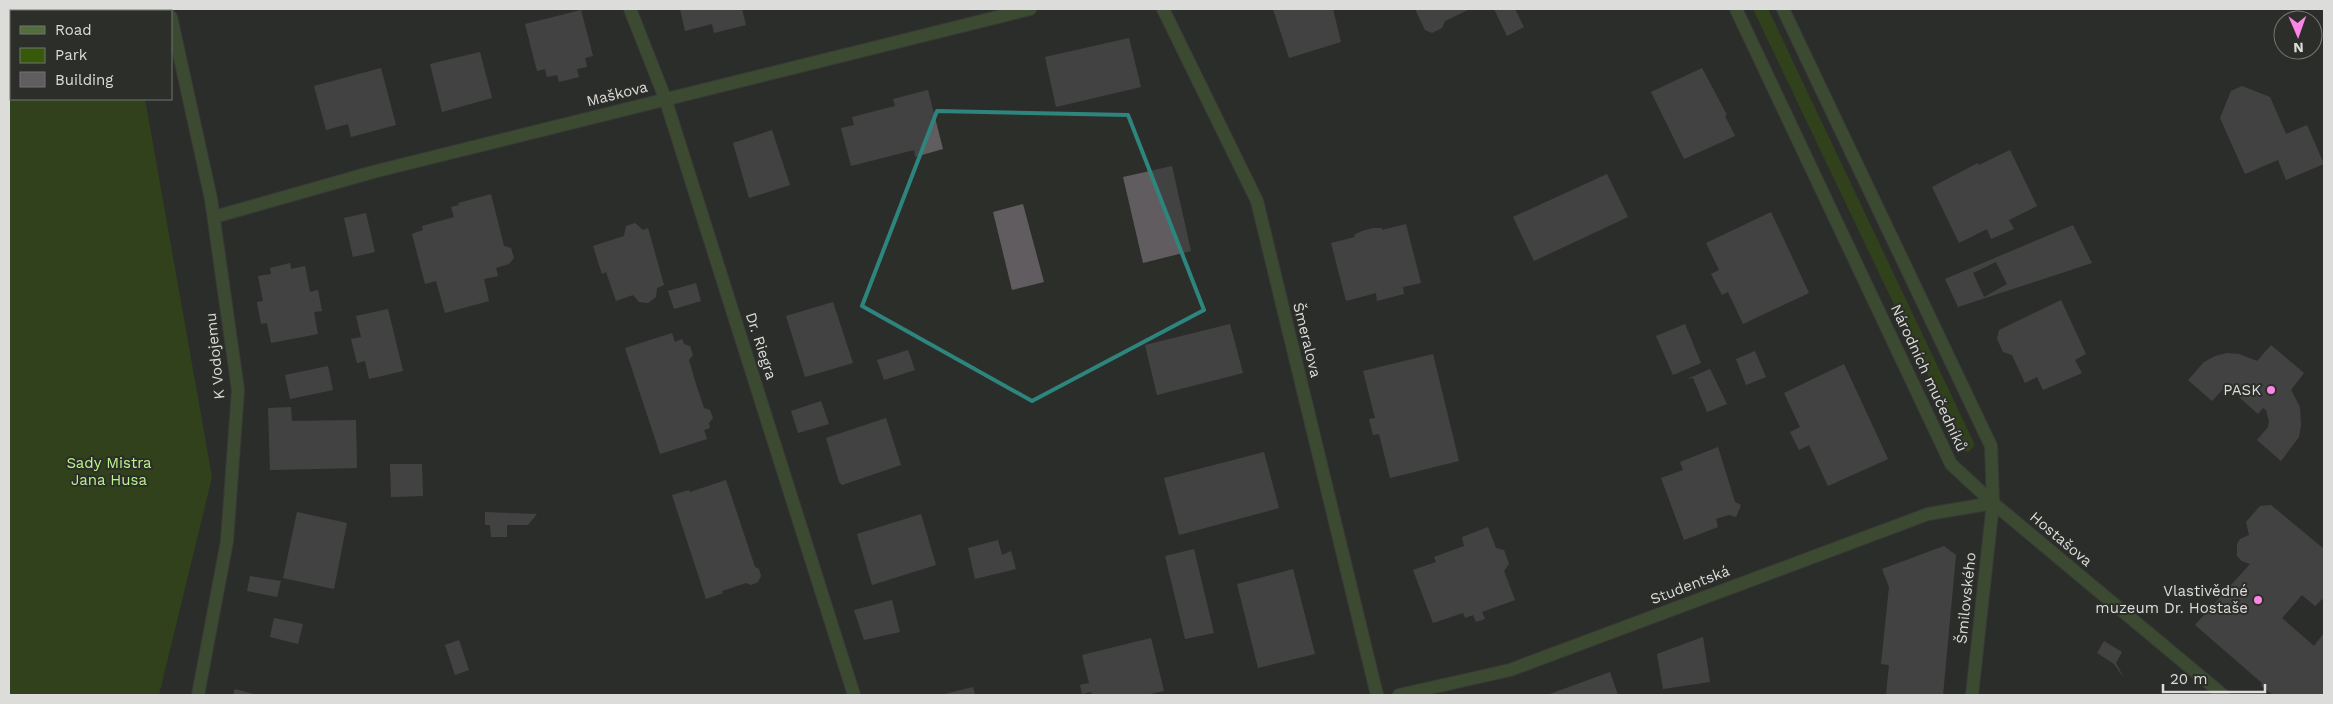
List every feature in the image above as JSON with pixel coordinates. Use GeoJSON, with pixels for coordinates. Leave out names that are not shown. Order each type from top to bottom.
{"type":"FeatureCollection","features":[{"type":"Feature","properties":{"kind":"street","name":"Dr. Riegra"},"geometry":{"type":"LineString","coordinates":[[630,9],[665,98],[854,695]]}},
{"type":"Feature","properties":{"kind":"street","name":"Maškova"},"geometry":{"type":"LineString","coordinates":[[214,216],[383,170],[665,98],[1030,9]]}},
{"type":"Feature","properties":{"kind":"street","name":"Šmeralova"},"geometry":{"type":"LineString","coordinates":[[1163,9],[1257,201],[1377,695]]}},
{"type":"Feature","properties":{"kind":"street","name":"Národních mučedníků"},"geometry":{"type":"LineString","coordinates":[[1736,9],[1952,464],[1993,503]]}},
{"type":"Feature","properties":{"kind":"street","name":"Národních mučedníků"},"geometry":{"type":"LineString","coordinates":[[1783,9],[1991,446],[1993,503]]}},
{"type":"Feature","properties":{"kind":"street","name":"K Vodojemu"},"geometry":{"type":"LineString","coordinates":[[172,22],[214,216],[238,390],[227,541],[198,695]]}},
{"type":"Feature","properties":{"kind":"street","name":"Studentská"},"geometry":{"type":"LineString","coordinates":[[1399,695],[1510,670],[1928,514],[1993,503]]}},
{"type":"Feature","properties":{"kind":"street","name":"Šmilovského"},"geometry":{"type":"LineString","coordinates":[[1972,695],[1993,503]]}},
{"type":"Feature","properties":{"kind":"street","name":"Hostašova"},"geometry":{"type":"LineString","coordinates":[[1993,503],[2223,695]]}},
{"type":"Feature","properties":{"kind":"highlighted area"},"geometry":{"type":"Polygon","coordinates":[[[937,111],[1128,115],[1204,310],[1032,401],[862,306],[937,111]]]}},
{"type":"Feature","properties":{"kind":"green space","name":"Sady Mistra Jana Husa"},"geometry":{"type":"Polygon","coordinates":[[[9,9],[124,9],[10,10],[10,100],[145,100],[212,477],[159,695],[9,695],[9,9]]]}},
{"type":"Feature","properties":{"kind":"green space"},"geometry":{"type":"Polygon","coordinates":[[[1753,9],[1768,9],[1975,445],[1969,452],[1965,451],[1962,447],[1753,9]]]}},
{"type":"Feature","properties":{"kind":"building"},"geometry":{"type":"Polygon","coordinates":[[[680,9],[742,9],[746,25],[714,33],[712,24],[685,31],[680,9]]]}},
{"type":"Feature","properties":{"kind":"building"},"geometry":{"type":"Polygon","coordinates":[[[1273,9],[1333,9],[1341,42],[1289,58],[1273,9]]]}},
{"type":"Feature","properties":{"kind":"building"},"geometry":{"type":"Polygon","coordinates":[[[1415,9],[1470,9],[1445,21],[1442,28],[1432,33],[1425,30],[1415,9]]]}},
{"type":"Feature","properties":{"kind":"building"},"geometry":{"type":"Polygon","coordinates":[[[1494,9],[1515,9],[1524,27],[1507,36],[1494,9]]]}},
{"type":"Feature","properties":{"kind":"building"},"geometry":{"type":"Polygon","coordinates":[[[581,10],[593,56],[585,58],[587,67],[577,69],[579,77],[559,82],[557,75],[547,77],[545,69],[537,71],[525,24],[581,10]]]}},
{"type":"Feature","properties":{"kind":"building"},"geometry":{"type":"Polygon","coordinates":[[[1129,38],[1141,87],[1056,107],[1045,57],[1129,38]]]}},
{"type":"Feature","properties":{"kind":"building"},"geometry":{"type":"Polygon","coordinates":[[[480,52],[492,98],[442,112],[430,64],[480,52]]]}},
{"type":"Feature","properties":{"kind":"building"},"geometry":{"type":"Polygon","coordinates":[[[381,68],[396,125],[351,137],[348,124],[326,130],[314,86],[381,68]]]}},
{"type":"Feature","properties":{"kind":"building"},"geometry":{"type":"Polygon","coordinates":[[[1702,68],[1727,115],[1725,116],[1735,136],[1684,159],[1651,92],[1702,68]]]}},
{"type":"Feature","properties":{"kind":"building"},"geometry":{"type":"Polygon","coordinates":[[[2242,86],[2270,97],[2286,134],[2307,125],[2324,164],[2286,180],[2278,160],[2245,174],[2220,118],[2231,91],[2242,86]]]}},
{"type":"Feature","properties":{"kind":"building"},"geometry":{"type":"Polygon","coordinates":[[[928,90],[943,149],[915,157],[914,150],[851,166],[841,128],[854,125],[852,117],[895,106],[893,99],[928,90]]]}},
{"type":"Feature","properties":{"kind":"building"},"geometry":{"type":"Polygon","coordinates":[[[772,130],[790,185],[749,198],[733,143],[772,130]]]}},
{"type":"Feature","properties":{"kind":"building"},"geometry":{"type":"Polygon","coordinates":[[[2010,150],[2037,206],[2009,220],[2014,229],[1991,239],[1987,229],[1959,243],[1932,187],[1978,163],[1979,165],[2010,150]]]}},
{"type":"Feature","properties":{"kind":"building"},"geometry":{"type":"Polygon","coordinates":[[[1172,166],[1191,251],[1143,263],[1123,177],[1172,166]]]}},
{"type":"Feature","properties":{"kind":"building"},"geometry":{"type":"Polygon","coordinates":[[[1607,174],[1628,217],[1534,261],[1513,217],[1607,174]]]}},
{"type":"Feature","properties":{"kind":"building"},"geometry":{"type":"Polygon","coordinates":[[[491,194],[504,246],[511,248],[514,258],[509,264],[496,268],[498,276],[484,279],[489,301],[445,313],[436,281],[425,284],[412,234],[423,230],[422,226],[454,217],[451,207],[459,205],[458,203],[491,194]]]}},
{"type":"Feature","properties":{"kind":"building"},"geometry":{"type":"Polygon","coordinates":[[[1023,204],[1044,282],[1012,290],[993,212],[1023,204]]]}},
{"type":"Feature","properties":{"kind":"building"},"geometry":{"type":"Polygon","coordinates":[[[1771,212],[1809,293],[1743,324],[1728,292],[1722,295],[1711,274],[1719,270],[1706,243],[1771,212]]]}},
{"type":"Feature","properties":{"kind":"building"},"geometry":{"type":"Polygon","coordinates":[[[366,213],[375,252],[353,257],[344,218],[366,213]]]}},
{"type":"Feature","properties":{"kind":"building"},"geometry":{"type":"Polygon","coordinates":[[[635,223],[643,230],[648,228],[664,285],[657,288],[656,297],[648,303],[639,302],[633,295],[616,301],[606,272],[602,274],[593,246],[624,236],[626,226],[635,223]]]}},
{"type":"Feature","properties":{"kind":"building"},"geometry":{"type":"Polygon","coordinates":[[[1406,224],[1421,283],[1403,287],[1404,294],[1377,301],[1376,293],[1346,301],[1331,243],[1355,237],[1354,235],[1362,231],[1373,228],[1382,228],[1382,230],[1406,224]]]}},
{"type":"Feature","properties":{"kind":"building"},"geometry":{"type":"Polygon","coordinates":[[[2073,225],[2092,263],[1958,307],[1945,279],[2073,225]],[[1996,262],[1973,273],[1984,297],[2007,284],[1996,262]]]}},
{"type":"Feature","properties":{"kind":"building"},"geometry":{"type":"Polygon","coordinates":[[[290,263],[291,269],[305,266],[310,292],[318,290],[322,311],[314,312],[318,334],[271,343],[267,323],[261,324],[257,302],[263,301],[258,276],[271,274],[270,268],[290,263]]]}},
{"type":"Feature","properties":{"kind":"building"},"geometry":{"type":"Polygon","coordinates":[[[696,283],[701,301],[674,309],[668,291],[696,283]]]}},
{"type":"Feature","properties":{"kind":"building"},"geometry":{"type":"Polygon","coordinates":[[[2061,300],[2086,354],[2075,360],[2082,373],[2043,390],[2037,377],[2025,383],[2012,355],[2003,352],[1997,339],[1999,330],[2061,300]]]}},
{"type":"Feature","properties":{"kind":"building"},"geometry":{"type":"Polygon","coordinates":[[[833,302],[853,363],[805,377],[786,316],[833,302]]]}},
{"type":"Feature","properties":{"kind":"building"},"geometry":{"type":"Polygon","coordinates":[[[388,309],[403,371],[369,379],[365,361],[357,363],[351,339],[361,337],[356,316],[388,309]]]}},
{"type":"Feature","properties":{"kind":"building"},"geometry":{"type":"Polygon","coordinates":[[[1230,324],[1243,373],[1157,395],[1145,345],[1230,324]]]}},
{"type":"Feature","properties":{"kind":"building"},"geometry":{"type":"Polygon","coordinates":[[[1685,324],[1701,363],[1673,375],[1656,336],[1685,324]]]}},
{"type":"Feature","properties":{"kind":"building"},"geometry":{"type":"Polygon","coordinates":[[[672,333],[675,342],[682,339],[684,344],[690,346],[693,355],[689,360],[696,384],[704,408],[710,410],[713,418],[709,423],[710,428],[704,430],[707,439],[660,454],[625,348],[672,333]]]}},
{"type":"Feature","properties":{"kind":"building"},"geometry":{"type":"Polygon","coordinates":[[[2271,345],[2304,373],[2291,390],[2300,407],[2301,425],[2299,437],[2281,461],[2257,440],[2268,427],[2269,421],[2266,410],[2263,408],[2258,414],[2238,396],[2243,391],[2235,386],[2224,388],[2212,401],[2188,380],[2204,362],[2215,356],[2227,353],[2239,354],[2257,361],[2271,345]]]}},
{"type":"Feature","properties":{"kind":"building"},"geometry":{"type":"Polygon","coordinates":[[[908,350],[915,370],[884,380],[877,360],[908,350]]]}},
{"type":"Feature","properties":{"kind":"building"},"geometry":{"type":"Polygon","coordinates":[[[1755,351],[1766,377],[1746,385],[1736,359],[1755,351]]]}},
{"type":"Feature","properties":{"kind":"building"},"geometry":{"type":"Polygon","coordinates":[[[1433,354],[1459,461],[1390,478],[1379,434],[1373,435],[1369,419],[1375,418],[1363,371],[1433,354]]]}},
{"type":"Feature","properties":{"kind":"building"},"geometry":{"type":"Polygon","coordinates":[[[1844,364],[1888,459],[1828,486],[1809,445],[1799,450],[1790,432],[1800,427],[1784,393],[1844,364]]]}},
{"type":"Feature","properties":{"kind":"building"},"geometry":{"type":"Polygon","coordinates":[[[328,366],[333,390],[290,399],[285,375],[328,366]]]}},
{"type":"Feature","properties":{"kind":"building"},"geometry":{"type":"Polygon","coordinates":[[[1710,369],[1727,404],[1707,412],[1693,378],[1687,379],[1710,369]]]}},
{"type":"Feature","properties":{"kind":"building"},"geometry":{"type":"Polygon","coordinates":[[[821,401],[829,424],[798,433],[791,411],[821,401]]]}},
{"type":"Feature","properties":{"kind":"building"},"geometry":{"type":"Polygon","coordinates":[[[291,407],[292,421],[356,420],[357,468],[270,470],[268,408],[291,407]]]}},
{"type":"Feature","properties":{"kind":"building"},"geometry":{"type":"Polygon","coordinates":[[[886,418],[901,465],[842,485],[839,482],[826,438],[886,418]]]}},
{"type":"Feature","properties":{"kind":"building"},"geometry":{"type":"Polygon","coordinates":[[[1718,447],[1735,502],[1741,505],[1736,517],[1729,515],[1716,519],[1718,527],[1684,540],[1661,478],[1683,470],[1680,462],[1718,447]]]}},
{"type":"Feature","properties":{"kind":"building"},"geometry":{"type":"Polygon","coordinates":[[[1264,452],[1279,508],[1179,535],[1164,478],[1264,452]]]}},
{"type":"Feature","properties":{"kind":"building"},"geometry":{"type":"Polygon","coordinates":[[[390,464],[422,464],[423,496],[391,497],[390,464]]]}},
{"type":"Feature","properties":{"kind":"building"},"geometry":{"type":"Polygon","coordinates":[[[726,480],[755,567],[759,569],[761,576],[758,582],[751,585],[746,583],[706,599],[672,495],[689,490],[690,492],[726,480]]]}},
{"type":"Feature","properties":{"kind":"building","name":"Vlastivědné muzeum Dr. Hostaše"},"geometry":{"type":"Polygon","coordinates":[[[2271,505],[2324,549],[2324,601],[2322,599],[2315,606],[2302,595],[2282,618],[2314,646],[2324,633],[2324,695],[2273,695],[2261,686],[2262,683],[2195,625],[2250,564],[2242,561],[2237,556],[2237,544],[2240,539],[2249,535],[2246,522],[2260,506],[2271,505]]]}},
{"type":"Feature","properties":{"kind":"building"},"geometry":{"type":"Polygon","coordinates":[[[297,512],[347,523],[334,589],[283,578],[297,512]]]}},
{"type":"Feature","properties":{"kind":"building"},"geometry":{"type":"Polygon","coordinates":[[[485,512],[537,514],[528,525],[507,525],[507,537],[491,537],[490,525],[485,525],[485,512]]]}},
{"type":"Feature","properties":{"kind":"building"},"geometry":{"type":"Polygon","coordinates":[[[921,514],[936,565],[872,585],[857,534],[921,514]]]}},
{"type":"Feature","properties":{"kind":"building"},"geometry":{"type":"Polygon","coordinates":[[[1488,527],[1496,548],[1504,550],[1509,564],[1504,571],[1515,600],[1482,612],[1485,619],[1476,622],[1473,615],[1465,618],[1463,613],[1433,623],[1413,570],[1436,562],[1434,557],[1464,546],[1462,537],[1488,527]]]}},
{"type":"Feature","properties":{"kind":"building"},"geometry":{"type":"Polygon","coordinates":[[[998,540],[1002,555],[1011,551],[1016,569],[975,579],[968,548],[998,540]]]}},
{"type":"Feature","properties":{"kind":"building"},"geometry":{"type":"Polygon","coordinates":[[[1944,546],[1956,555],[1943,695],[1886,695],[1889,665],[1881,664],[1889,587],[1882,569],[1944,546]]]}},
{"type":"Feature","properties":{"kind":"building"},"geometry":{"type":"Polygon","coordinates":[[[1194,549],[1214,633],[1185,639],[1165,556],[1194,549]]]}},
{"type":"Feature","properties":{"kind":"building"},"geometry":{"type":"Polygon","coordinates":[[[1293,569],[1315,654],[1258,668],[1237,584],[1293,569]]]}},
{"type":"Feature","properties":{"kind":"building"},"geometry":{"type":"Polygon","coordinates":[[[250,576],[281,581],[277,597],[247,591],[250,576]]]}},
{"type":"Feature","properties":{"kind":"building"},"geometry":{"type":"Polygon","coordinates":[[[892,600],[900,632],[864,640],[854,610],[892,600]]]}},
{"type":"Feature","properties":{"kind":"building"},"geometry":{"type":"Polygon","coordinates":[[[274,618],[303,624],[298,644],[270,637],[274,618]]]}},
{"type":"Feature","properties":{"kind":"building"},"geometry":{"type":"Polygon","coordinates":[[[1703,637],[1710,682],[1663,689],[1657,654],[1703,637]]]}},
{"type":"Feature","properties":{"kind":"building"},"geometry":{"type":"Polygon","coordinates":[[[1151,638],[1164,691],[1146,695],[1092,695],[1091,692],[1082,694],[1080,685],[1089,683],[1082,655],[1151,638]]]}},
{"type":"Feature","properties":{"kind":"building"},"geometry":{"type":"Polygon","coordinates":[[[459,640],[469,670],[455,675],[445,645],[459,640]]]}},
{"type":"Feature","properties":{"kind":"building"},"geometry":{"type":"Polygon","coordinates":[[[2104,641],[2122,652],[2116,663],[2124,678],[2114,664],[2097,653],[2104,641]]]}},
{"type":"Feature","properties":{"kind":"building"},"geometry":{"type":"Polygon","coordinates":[[[1610,672],[1618,695],[1547,695],[1610,672]]]}},
{"type":"Feature","properties":{"kind":"building"},"geometry":{"type":"Polygon","coordinates":[[[973,687],[975,695],[941,695],[973,687]]]}},
{"type":"Feature","properties":{"kind":"building"},"geometry":{"type":"Polygon","coordinates":[[[235,689],[257,695],[233,695],[235,689]]]}},
{"type":"Feature","properties":{"kind":"place","name":"PASK"},"geometry":{"type":"Point","coordinates":[2271,390]}},
{"type":"Feature","properties":{"kind":"place","name":"Vlastivědné muzeum Dr. Hostaše"},"geometry":{"type":"Point","coordinates":[2258,600]}}]}
